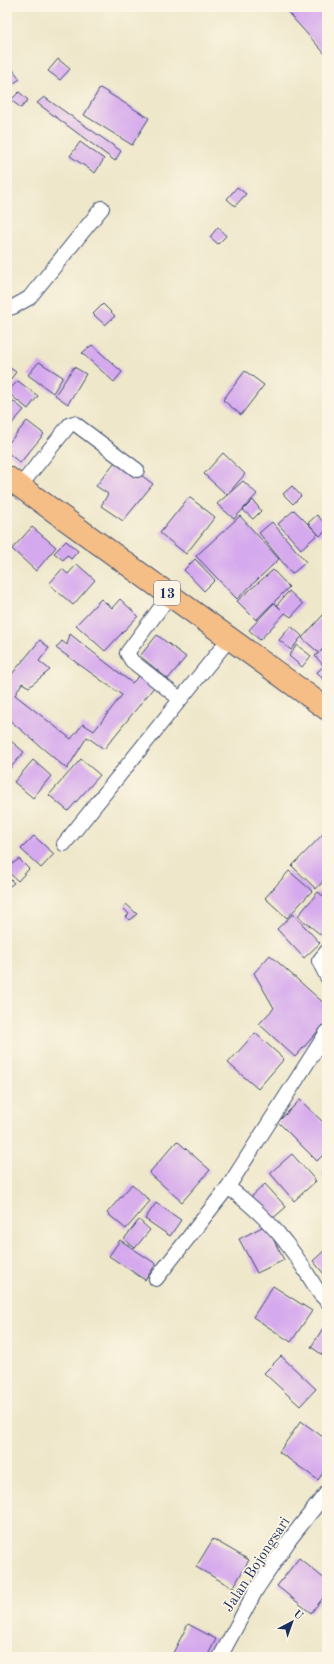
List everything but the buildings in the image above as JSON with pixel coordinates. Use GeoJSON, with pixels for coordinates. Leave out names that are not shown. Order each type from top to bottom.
{"type":"FeatureCollection","features":[{"type":"Feature","properties":{"kind":"highway","name":"13"},"geometry":{"type":"LineString","coordinates":[[13,482],[327,709]]}},
{"type":"Feature","properties":{"kind":"street"},"geometry":{"type":"LineString","coordinates":[[7,308],[13,307],[29,298],[102,208]]}},
{"type":"Feature","properties":{"kind":"street"},"geometry":{"type":"LineString","coordinates":[[13,482],[70,424],[74,423],[137,470]]}},
{"type":"Feature","properties":{"kind":"street"},"geometry":{"type":"LineString","coordinates":[[170,595],[127,653],[132,660],[180,699]]}},
{"type":"Feature","properties":{"kind":"street"},"geometry":{"type":"LineString","coordinates":[[64,844],[229,639]]}},
{"type":"Feature","properties":{"kind":"street"},"geometry":{"type":"LineString","coordinates":[[327,951],[319,961],[327,977]]}},
{"type":"Feature","properties":{"kind":"street"},"geometry":{"type":"LineString","coordinates":[[156,1279],[228,1187],[327,1032]]}},
{"type":"Feature","properties":{"kind":"street"},"geometry":{"type":"LineString","coordinates":[[228,1187],[249,1203],[286,1241],[320,1294],[327,1301]]}},
{"type":"Feature","properties":{"kind":"street","name":"Jalan Bojongsari"},"geometry":{"type":"LineString","coordinates":[[220,1657],[256,1590],[290,1539],[327,1492]]}}]}
